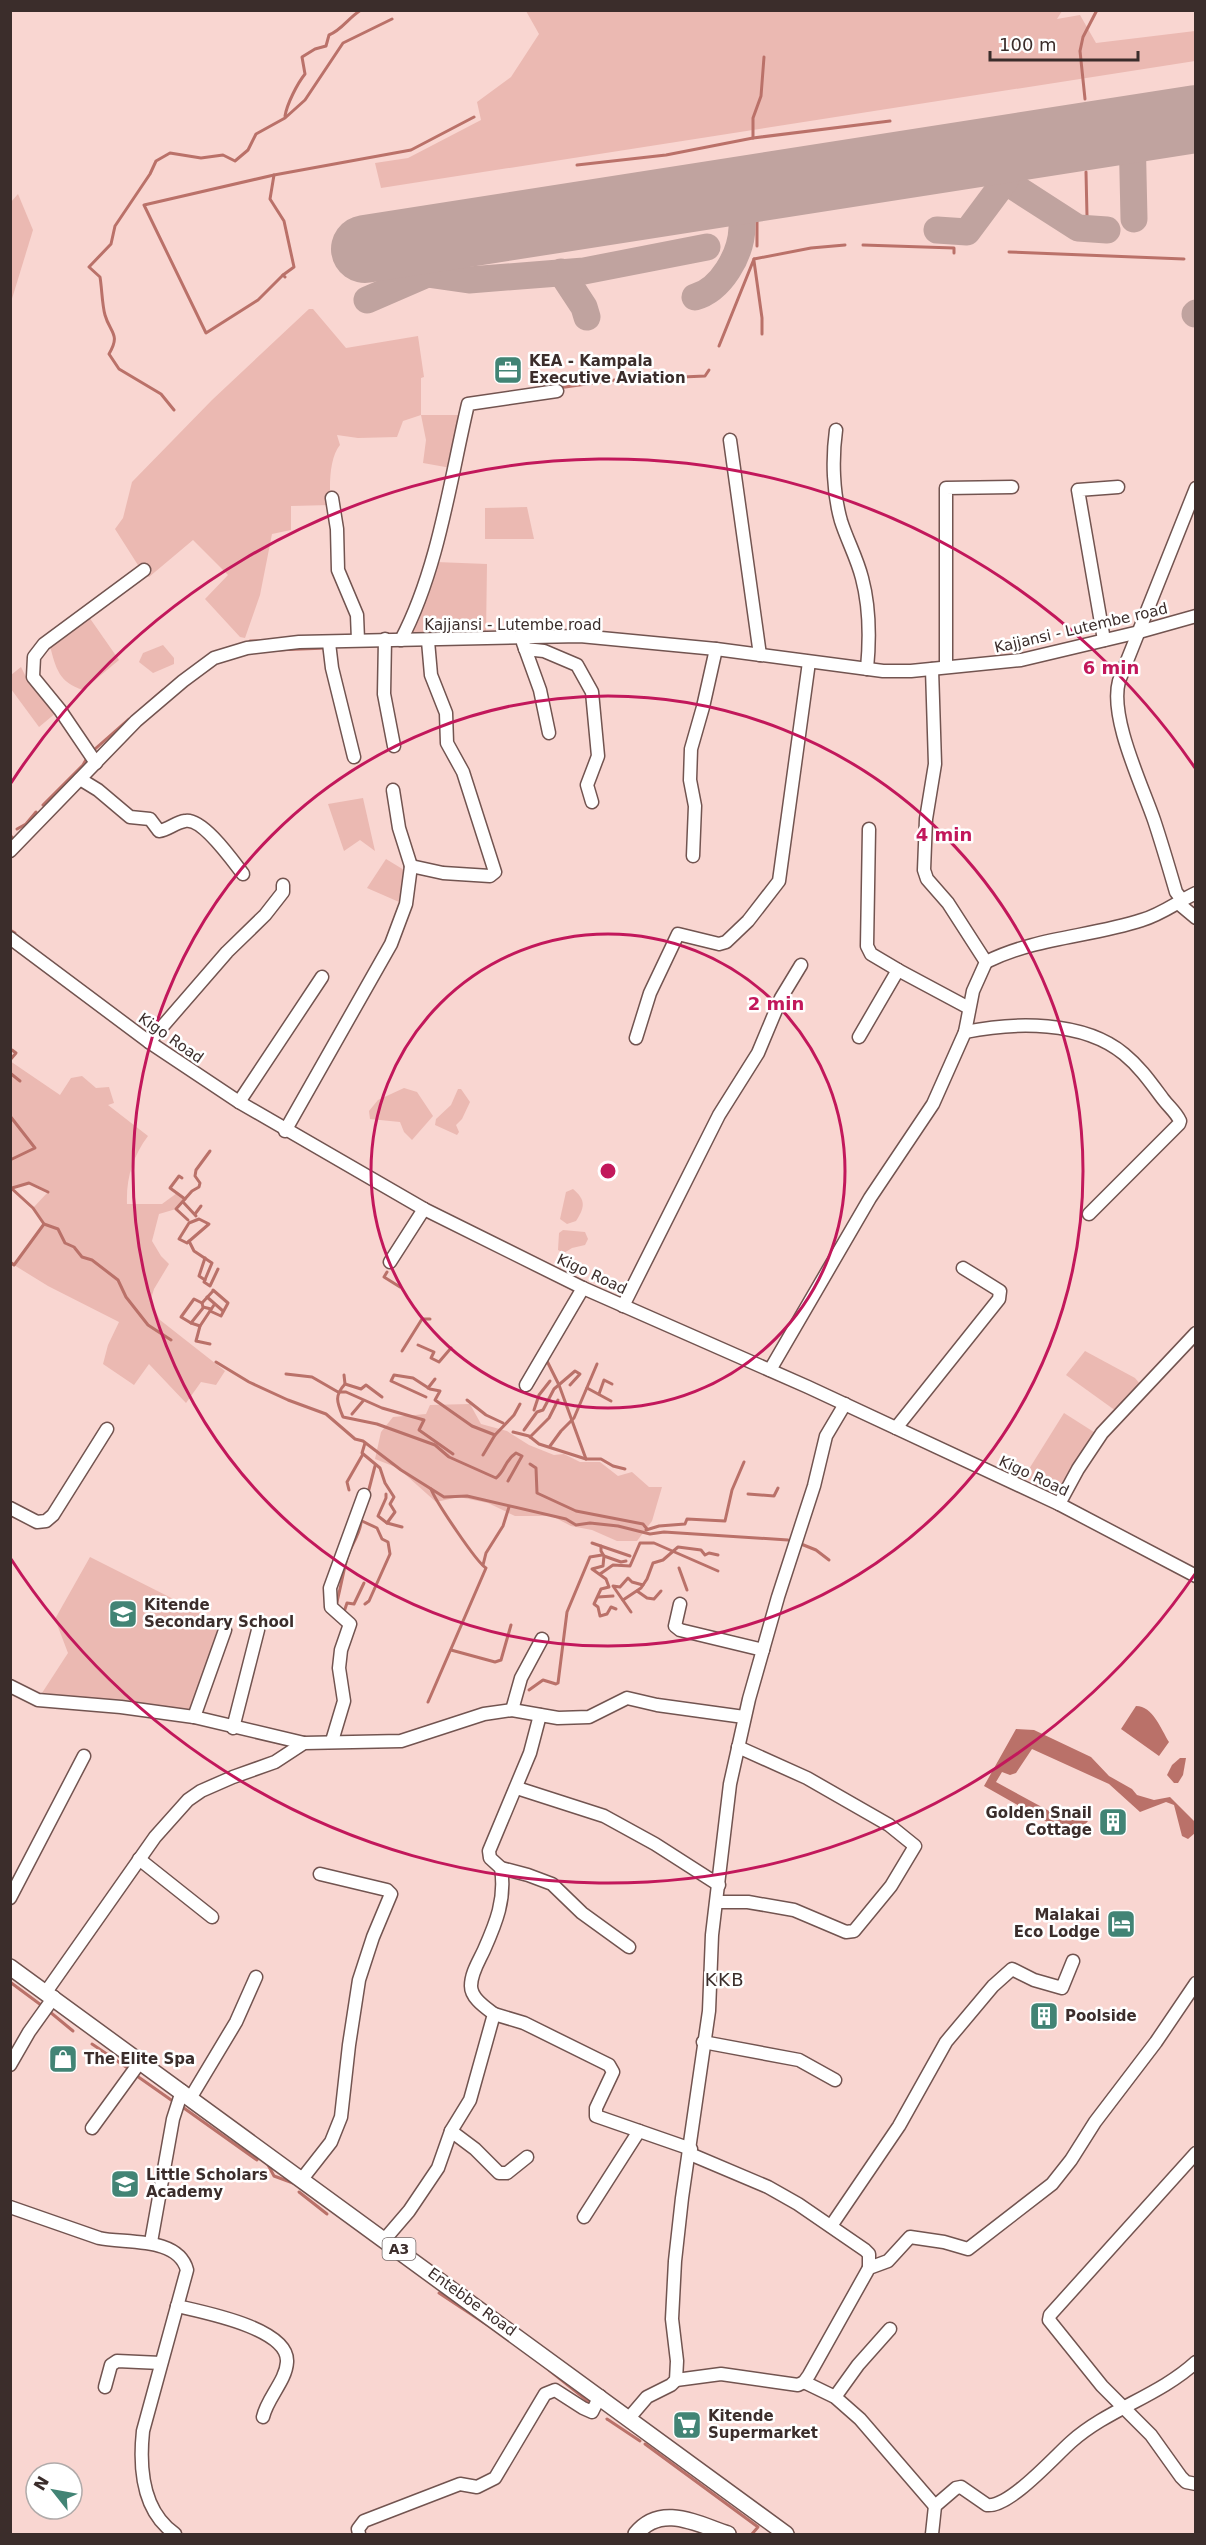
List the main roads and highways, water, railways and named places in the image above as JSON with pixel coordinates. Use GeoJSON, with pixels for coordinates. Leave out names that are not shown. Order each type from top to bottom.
{"type":"FeatureCollection","features":[{"type":"Feature","properties":{"kind":"main road","name":"Entebbe Road"},"geometry":{"type":"LineString","coordinates":[[10,1967],[600,2396],[768,2529],[786,2535]]}},
{"type":"Feature","properties":{"kind":"main road"},"geometry":{"type":"LineString","coordinates":[[636,2535],[645,2524],[665,2517],[674,2517],[728,2535]]}},
{"type":"Feature","properties":{"kind":"waterway"},"geometry":{"type":"LineString","coordinates":[[285,116],[293,94],[305,74],[302,57],[315,49],[326,46],[329,35],[361,10]]}},
{"type":"Feature","properties":{"kind":"waterway"},"geometry":{"type":"LineString","coordinates":[[1085,99],[1080,51],[1083,37],[1097,10]]}},
{"type":"Feature","properties":{"kind":"waterway"},"geometry":{"type":"LineString","coordinates":[[174,410],[161,394],[119,369],[109,354],[114,338],[105,315],[100,277],[89,267],[111,244],[115,226],[150,174],[156,161],[170,153],[201,158],[223,155],[235,161],[248,150],[256,134],[285,118],[305,100],[343,43],[392,19]]}},
{"type":"Feature","properties":{"kind":"waterway"},"geometry":{"type":"LineString","coordinates":[[753,138],[753,118],[761,96],[764,57]]}},
{"type":"Feature","properties":{"kind":"waterway"},"geometry":{"type":"LineString","coordinates":[[283,275],[258,300],[206,333],[144,205],[274,175],[411,150],[474,117]]}},
{"type":"Feature","properties":{"kind":"waterway"},"geometry":{"type":"LineString","coordinates":[[577,165],[666,155],[753,138],[890,121]]}},
{"type":"Feature","properties":{"kind":"waterway"},"geometry":{"type":"LineString","coordinates":[[1086,164],[1125,157]]}},
{"type":"Feature","properties":{"kind":"waterway"},"geometry":{"type":"LineString","coordinates":[[1086,172],[1087,216]]}},
{"type":"Feature","properties":{"kind":"waterway"},"geometry":{"type":"LineString","coordinates":[[274,175],[270,199],[284,221],[294,267],[283,275],[285,277]]}},
{"type":"Feature","properties":{"kind":"waterway"},"geometry":{"type":"LineString","coordinates":[[757,214],[757,246]]}},
{"type":"Feature","properties":{"kind":"waterway"},"geometry":{"type":"LineString","coordinates":[[754,259],[811,248],[845,245]]}},
{"type":"Feature","properties":{"kind":"waterway"},"geometry":{"type":"LineString","coordinates":[[863,245],[954,248],[954,253]]}},
{"type":"Feature","properties":{"kind":"waterway"},"geometry":{"type":"LineString","coordinates":[[1009,252],[1184,259]]}},
{"type":"Feature","properties":{"kind":"waterway"},"geometry":{"type":"LineString","coordinates":[[719,346],[754,259]]}},
{"type":"Feature","properties":{"kind":"waterway"},"geometry":{"type":"LineString","coordinates":[[754,261],[762,334]]}},
{"type":"Feature","properties":{"kind":"waterway"},"geometry":{"type":"LineString","coordinates":[[558,388],[615,380],[705,376],[709,370]]}},
{"type":"Feature","properties":{"kind":"waterway"},"geometry":{"type":"LineString","coordinates":[[250,641],[260,641]]}},
{"type":"Feature","properties":{"kind":"waterway"},"geometry":{"type":"LineString","coordinates":[[276,650],[327,648]]}},
{"type":"Feature","properties":{"kind":"waterway"},"geometry":{"type":"LineString","coordinates":[[146,705],[163,690]]}},
{"type":"Feature","properties":{"kind":"waterway"},"geometry":{"type":"LineString","coordinates":[[95,749],[129,719]]}},
{"type":"Feature","properties":{"kind":"waterway"},"geometry":{"type":"LineString","coordinates":[[43,805],[83,765],[87,758]]}},
{"type":"Feature","properties":{"kind":"waterway"},"geometry":{"type":"LineString","coordinates":[[17,829],[26,824],[36,812]]}},
{"type":"Feature","properties":{"kind":"waterway"},"geometry":{"type":"LineString","coordinates":[[10,930],[15,933]]}},
{"type":"Feature","properties":{"kind":"waterway"},"geometry":{"type":"LineString","coordinates":[[10,1060],[16,1053],[12,1050]]}},
{"type":"Feature","properties":{"kind":"waterway"},"geometry":{"type":"LineString","coordinates":[[10,1073],[20,1081]]}},
{"type":"Feature","properties":{"kind":"waterway"},"geometry":{"type":"LineString","coordinates":[[10,1116],[35,1148],[10,1160]]}},
{"type":"Feature","properties":{"kind":"waterway"},"geometry":{"type":"LineString","coordinates":[[188,1220],[176,1209],[192,1191],[199,1187],[200,1183],[195,1176],[196,1170],[210,1151]]}},
{"type":"Feature","properties":{"kind":"waterway"},"geometry":{"type":"LineString","coordinates":[[182,1178],[179,1176],[170,1188],[185,1199]]}},
{"type":"Feature","properties":{"kind":"waterway"},"geometry":{"type":"LineString","coordinates":[[12,1188],[29,1183],[48,1192]]}},
{"type":"Feature","properties":{"kind":"waterway"},"geometry":{"type":"LineString","coordinates":[[10,1187],[33,1208],[44,1224],[58,1229],[65,1243],[74,1247],[82,1257],[92,1260],[118,1280],[126,1297],[148,1325],[171,1340]]}},
{"type":"Feature","properties":{"kind":"waterway"},"geometry":{"type":"LineString","coordinates":[[183,1202],[196,1216]]}},
{"type":"Feature","properties":{"kind":"waterway"},"geometry":{"type":"LineString","coordinates":[[195,1214],[201,1206]]}},
{"type":"Feature","properties":{"kind":"waterway"},"geometry":{"type":"LineString","coordinates":[[199,1219],[209,1224],[187,1243],[179,1239],[189,1223],[199,1219]]}},
{"type":"Feature","properties":{"kind":"waterway"},"geometry":{"type":"LineString","coordinates":[[10,1262],[14,1265],[44,1224]]}},
{"type":"Feature","properties":{"kind":"waterway"},"geometry":{"type":"LineString","coordinates":[[189,1241],[194,1251],[212,1263],[204,1282],[210,1286],[218,1269]]}},
{"type":"Feature","properties":{"kind":"waterway"},"geometry":{"type":"LineString","coordinates":[[205,1258],[199,1276],[205,1280]]}},
{"type":"Feature","properties":{"kind":"waterway"},"geometry":{"type":"LineString","coordinates":[[387,1272],[384,1277],[400,1287]]}},
{"type":"Feature","properties":{"kind":"waterway"},"geometry":{"type":"LineString","coordinates":[[210,1311],[221,1316],[228,1303],[213,1290]]}},
{"type":"Feature","properties":{"kind":"waterway"},"geometry":{"type":"LineString","coordinates":[[202,1303],[213,1291]]}},
{"type":"Feature","properties":{"kind":"waterway"},"geometry":{"type":"LineString","coordinates":[[207,1297],[223,1311]]}},
{"type":"Feature","properties":{"kind":"waterway"},"geometry":{"type":"LineString","coordinates":[[191,1323],[181,1317],[194,1299],[202,1303],[203,1307],[211,1309]]}},
{"type":"Feature","properties":{"kind":"waterway"},"geometry":{"type":"LineString","coordinates":[[210,1344],[196,1341],[200,1326],[214,1305]]}},
{"type":"Feature","properties":{"kind":"waterway"},"geometry":{"type":"LineString","coordinates":[[200,1326],[191,1323],[203,1308]]}},
{"type":"Feature","properties":{"kind":"waterway"},"geometry":{"type":"LineString","coordinates":[[402,1351],[422,1319],[430,1319]]}},
{"type":"Feature","properties":{"kind":"waterway"},"geometry":{"type":"LineString","coordinates":[[418,1345],[434,1352],[431,1358],[439,1362],[451,1348]]}},
{"type":"Feature","properties":{"kind":"waterway"},"geometry":{"type":"LineString","coordinates":[[546,1359],[559,1385],[586,1459]]}},
{"type":"Feature","properties":{"kind":"waterway"},"geometry":{"type":"LineString","coordinates":[[216,1362],[249,1382],[326,1414],[355,1439],[363,1441],[401,1470],[444,1497],[467,1496],[566,1519],[576,1525],[590,1523],[618,1526],[650,1534],[664,1532],[788,1540]]}},
{"type":"Feature","properties":{"kind":"waterway"},"geometry":{"type":"LineString","coordinates":[[550,1446],[574,1418],[597,1364]]}},
{"type":"Feature","properties":{"kind":"waterway"},"geometry":{"type":"LineString","coordinates":[[524,1430],[537,1412],[543,1410],[554,1389],[575,1371],[580,1374],[570,1385]]}},
{"type":"Feature","properties":{"kind":"waterway"},"geometry":{"type":"LineString","coordinates":[[286,1374],[312,1377],[338,1392],[346,1392],[382,1408],[424,1420],[419,1430],[453,1454]]}},
{"type":"Feature","properties":{"kind":"waterway"},"geometry":{"type":"LineString","coordinates":[[344,1375],[345,1384],[339,1392],[338,1399],[343,1417],[377,1424],[435,1445],[449,1457],[496,1478],[516,1453],[522,1456],[508,1481]]}},
{"type":"Feature","properties":{"kind":"waterway"},"geometry":{"type":"LineString","coordinates":[[426,1397],[391,1381],[394,1375],[413,1378],[430,1389],[440,1391],[435,1400],[472,1426],[495,1435]]}},
{"type":"Feature","properties":{"kind":"waterway"},"geometry":{"type":"LineString","coordinates":[[428,1388],[435,1379]]}},
{"type":"Feature","properties":{"kind":"waterway"},"geometry":{"type":"LineString","coordinates":[[599,1394],[604,1380],[612,1384]]}},
{"type":"Feature","properties":{"kind":"waterway"},"geometry":{"type":"LineString","coordinates":[[534,1410],[539,1395],[550,1381]]}},
{"type":"Feature","properties":{"kind":"waterway"},"geometry":{"type":"LineString","coordinates":[[345,1384],[361,1389],[366,1385],[382,1397]]}},
{"type":"Feature","properties":{"kind":"waterway"},"geometry":{"type":"LineString","coordinates":[[587,1388],[611,1401]]}},
{"type":"Feature","properties":{"kind":"waterway"},"geometry":{"type":"LineString","coordinates":[[467,1400],[486,1415],[503,1423]]}},
{"type":"Feature","properties":{"kind":"waterway"},"geometry":{"type":"LineString","coordinates":[[530,1437],[549,1418],[558,1400]]}},
{"type":"Feature","properties":{"kind":"waterway"},"geometry":{"type":"LineString","coordinates":[[352,1414],[363,1401]]}},
{"type":"Feature","properties":{"kind":"waterway"},"geometry":{"type":"LineString","coordinates":[[483,1455],[495,1435],[514,1415],[520,1404]]}},
{"type":"Feature","properties":{"kind":"waterway"},"geometry":{"type":"LineString","coordinates":[[513,1432],[529,1436],[539,1444],[586,1459],[601,1459],[613,1466],[625,1469]]}},
{"type":"Feature","properties":{"kind":"waterway"},"geometry":{"type":"LineString","coordinates":[[365,1443],[362,1453],[380,1468],[385,1483],[394,1497],[390,1504],[395,1512],[387,1523],[378,1516],[386,1494]]}},
{"type":"Feature","properties":{"kind":"waterway"},"geometry":{"type":"LineString","coordinates":[[349,1490],[347,1482],[363,1454]]}},
{"type":"Feature","properties":{"kind":"waterway"},"geometry":{"type":"LineString","coordinates":[[646,1530],[659,1526],[685,1524],[687,1519],[725,1521],[732,1490],[744,1462]]}},
{"type":"Feature","properties":{"kind":"waterway"},"geometry":{"type":"LineString","coordinates":[[530,1464],[536,1468],[537,1493],[576,1511],[643,1524],[647,1529]]}},
{"type":"Feature","properties":{"kind":"waterway"},"geometry":{"type":"LineString","coordinates":[[368,1493],[375,1466]]}},
{"type":"Feature","properties":{"kind":"waterway"},"geometry":{"type":"LineString","coordinates":[[748,1494],[774,1496],[778,1488]]}},
{"type":"Feature","properties":{"kind":"waterway"},"geometry":{"type":"LineString","coordinates":[[428,1702],[486,1568],[457,1532],[431,1489]]}},
{"type":"Feature","properties":{"kind":"waterway"},"geometry":{"type":"LineString","coordinates":[[483,1565],[486,1553],[503,1526],[509,1507]]}},
{"type":"Feature","properties":{"kind":"waterway"},"geometry":{"type":"LineString","coordinates":[[362,1521],[377,1528],[382,1539],[388,1542],[390,1554],[369,1601],[365,1604]]}},
{"type":"Feature","properties":{"kind":"waterway"},"geometry":{"type":"LineString","coordinates":[[336,1606],[347,1558],[361,1523]]}},
{"type":"Feature","properties":{"kind":"waterway"},"geometry":{"type":"LineString","coordinates":[[387,1523],[402,1527]]}},
{"type":"Feature","properties":{"kind":"waterway"},"geometry":{"type":"LineString","coordinates":[[592,1543],[630,1556]]}},
{"type":"Feature","properties":{"kind":"waterway"},"geometry":{"type":"LineString","coordinates":[[600,1574],[613,1565],[630,1566],[640,1543],[654,1543],[718,1571]]}},
{"type":"Feature","properties":{"kind":"waterway"},"geometry":{"type":"LineString","coordinates":[[801,1544],[816,1550],[829,1560]]}},
{"type":"Feature","properties":{"kind":"waterway"},"geometry":{"type":"LineString","coordinates":[[601,1546],[604,1556],[603,1566],[592,1569],[606,1579],[609,1587],[601,1589],[594,1604],[598,1607],[600,1616],[607,1614],[611,1607],[616,1609]]}},
{"type":"Feature","properties":{"kind":"waterway"},"geometry":{"type":"LineString","coordinates":[[623,1600],[641,1588],[653,1563],[663,1560],[678,1547],[701,1550],[705,1555],[709,1553],[718,1555]]}},
{"type":"Feature","properties":{"kind":"waterway"},"geometry":{"type":"LineString","coordinates":[[529,1690],[543,1680],[558,1683],[567,1612],[590,1557],[602,1555]]}},
{"type":"Feature","properties":{"kind":"waterway"},"geometry":{"type":"LineString","coordinates":[[604,1556],[621,1562],[626,1561]]}},
{"type":"Feature","properties":{"kind":"waterway"},"geometry":{"type":"LineString","coordinates":[[679,1568],[687,1590]]}},
{"type":"Feature","properties":{"kind":"waterway"},"geometry":{"type":"LineString","coordinates":[[631,1612],[613,1586],[620,1587],[628,1578],[632,1582],[643,1585]]}},
{"type":"Feature","properties":{"kind":"waterway"},"geometry":{"type":"LineString","coordinates":[[344,1612],[347,1603],[354,1604],[364,1583]]}},
{"type":"Feature","properties":{"kind":"waterway"},"geometry":{"type":"LineString","coordinates":[[637,1591],[647,1598],[654,1599],[661,1591]]}},
{"type":"Feature","properties":{"kind":"waterway"},"geometry":{"type":"LineString","coordinates":[[598,1597],[613,1596]]}},
{"type":"Feature","properties":{"kind":"waterway"},"geometry":{"type":"LineString","coordinates":[[451,1650],[495,1662],[501,1660],[511,1625]]}},
{"type":"Feature","properties":{"kind":"waterway"},"geometry":{"type":"LineString","coordinates":[[10,1982],[41,2005]]}},
{"type":"Feature","properties":{"kind":"waterway"},"geometry":{"type":"LineString","coordinates":[[50,2012],[73,2031]]}},
{"type":"Feature","properties":{"kind":"waterway"},"geometry":{"type":"LineString","coordinates":[[92,2044],[129,2069]]}},
{"type":"Feature","properties":{"kind":"waterway"},"geometry":{"type":"LineString","coordinates":[[137,2076],[174,2102]]}},
{"type":"Feature","properties":{"kind":"waterway"},"geometry":{"type":"LineString","coordinates":[[181,2106],[257,2160]]}},
{"type":"Feature","properties":{"kind":"waterway"},"geometry":{"type":"LineString","coordinates":[[267,2163],[274,2176],[293,2183]]}},
{"type":"Feature","properties":{"kind":"waterway"},"geometry":{"type":"LineString","coordinates":[[299,2192],[327,2214]]}},
{"type":"Feature","properties":{"kind":"waterway"},"geometry":{"type":"LineString","coordinates":[[439,2293],[495,2330]]}},
{"type":"Feature","properties":{"kind":"waterway"},"geometry":{"type":"LineString","coordinates":[[549,2370],[589,2402]]}},
{"type":"Feature","properties":{"kind":"waterway"},"geometry":{"type":"LineString","coordinates":[[607,2419],[640,2441]]}},
{"type":"Feature","properties":{"kind":"waterway"},"geometry":{"type":"LineString","coordinates":[[645,2444],[758,2527],[752,2534]]}},
{"type":"Feature","properties":{"kind":"place","name":"KEA - Kampala Executive Aviation"},"geometry":{"type":"Point","coordinates":[508,370]}},
{"type":"Feature","properties":{"kind":"place","name":"Kitende Secondary School"},"geometry":{"type":"Point","coordinates":[123,1614]}},
{"type":"Feature","properties":{"kind":"place","name":"Golden Snail Cottage"},"geometry":{"type":"Point","coordinates":[1113,1822]}},
{"type":"Feature","properties":{"kind":"place","name":"Malakai Eco Lodge"},"geometry":{"type":"Point","coordinates":[1121,1924]}},
{"type":"Feature","properties":{"kind":"place","name":"Poolside"},"geometry":{"type":"Point","coordinates":[1044,2016]}},
{"type":"Feature","properties":{"kind":"place","name":"The Elite Spa"},"geometry":{"type":"Point","coordinates":[63,2059]}},
{"type":"Feature","properties":{"kind":"place","name":"Little Scholars Academy"},"geometry":{"type":"Point","coordinates":[125,2184]}},
{"type":"Feature","properties":{"kind":"place","name":"Kitende Supermarket"},"geometry":{"type":"Point","coordinates":[687,2425]}},
{"type":"Feature","properties":{"kind":"district","name":"KKB"},"geometry":{"type":"Point","coordinates":[725,1979]}}]}
